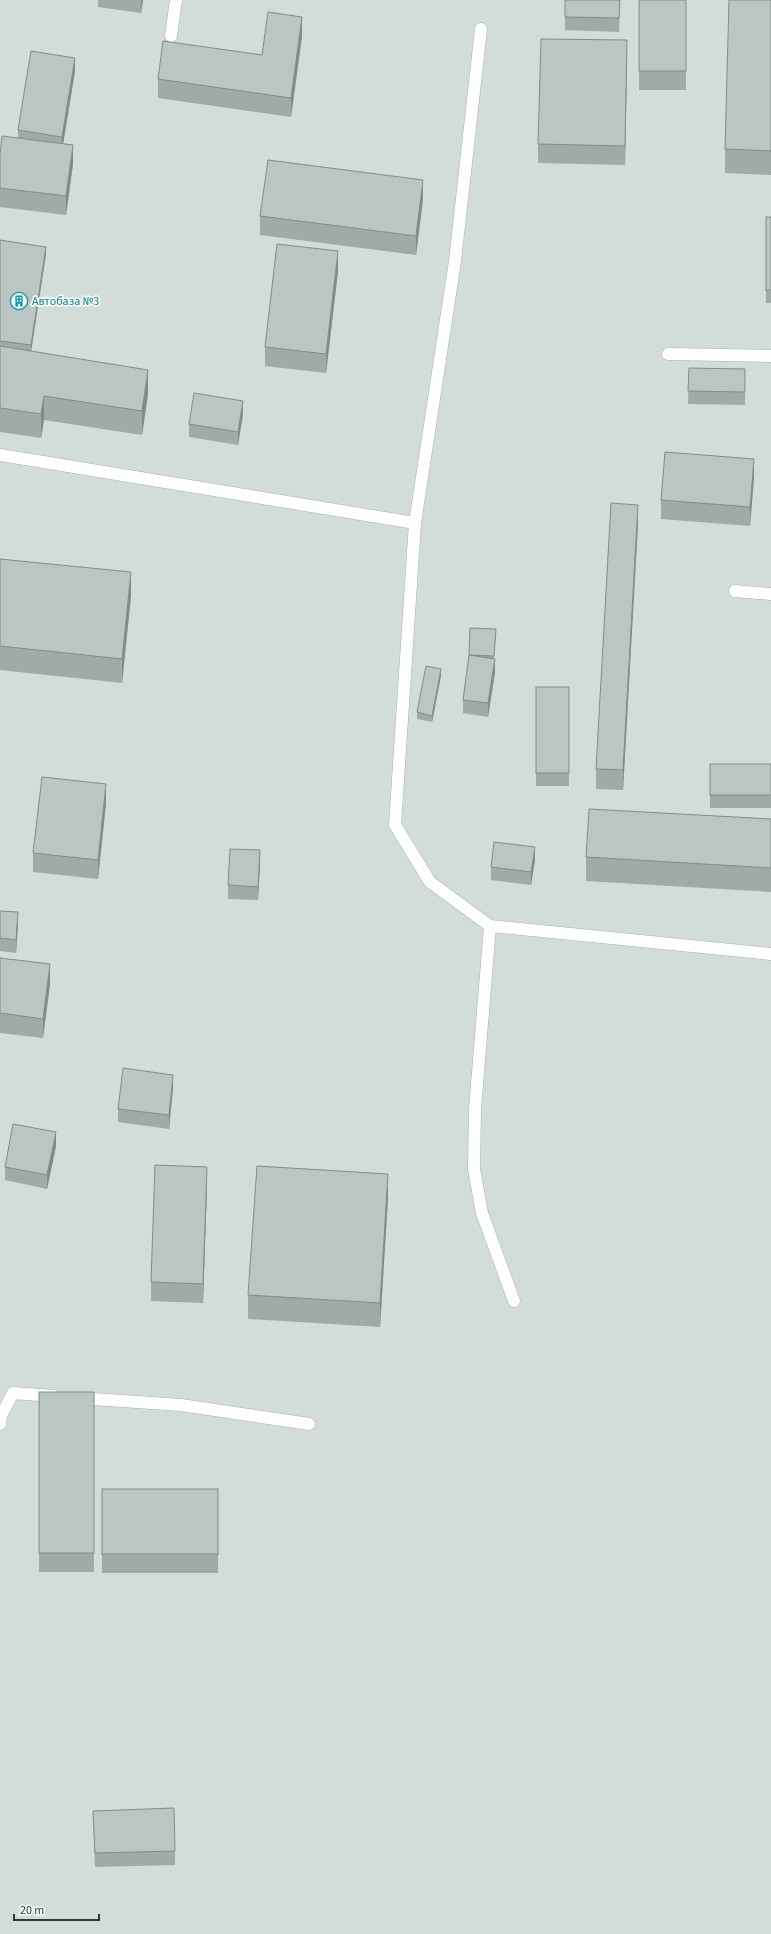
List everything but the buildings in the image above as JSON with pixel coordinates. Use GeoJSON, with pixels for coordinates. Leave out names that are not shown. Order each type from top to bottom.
{"type":"FeatureCollection","features":[{"type":"Feature","properties":{"kind":"lane"},"geometry":{"type":"LineString","coordinates":[[171,36],[176,0]]}},
{"type":"Feature","properties":{"kind":"lane"},"geometry":{"type":"LineString","coordinates":[[481,29],[455,261],[414,523],[395,825],[430,882],[490,926],[771,954]]}},
{"type":"Feature","properties":{"kind":"lane"},"geometry":{"type":"LineString","coordinates":[[668,354],[771,356]]}},
{"type":"Feature","properties":{"kind":"lane"},"geometry":{"type":"LineString","coordinates":[[0,455],[414,523]]}},
{"type":"Feature","properties":{"kind":"lane"},"geometry":{"type":"LineString","coordinates":[[735,591],[771,594]]}},
{"type":"Feature","properties":{"kind":"lane"},"geometry":{"type":"LineString","coordinates":[[490,926],[475,1109],[474,1169],[482,1213],[514,1301]]}},
{"type":"Feature","properties":{"kind":"lane"},"geometry":{"type":"LineString","coordinates":[[0,1424],[1,1416],[13,1393],[181,1405],[309,1424]]}},
{"type":"Feature","properties":{"kind":"shaded area"},"geometry":{"type":"Polygon","coordinates":[[[0,0],[771,0],[771,1934],[0,1934],[0,0]]]}},
{"type":"Feature","properties":{"kind":"place","name":"Автобаза №3"},"geometry":{"type":"Point","coordinates":[19,301]}}]}
